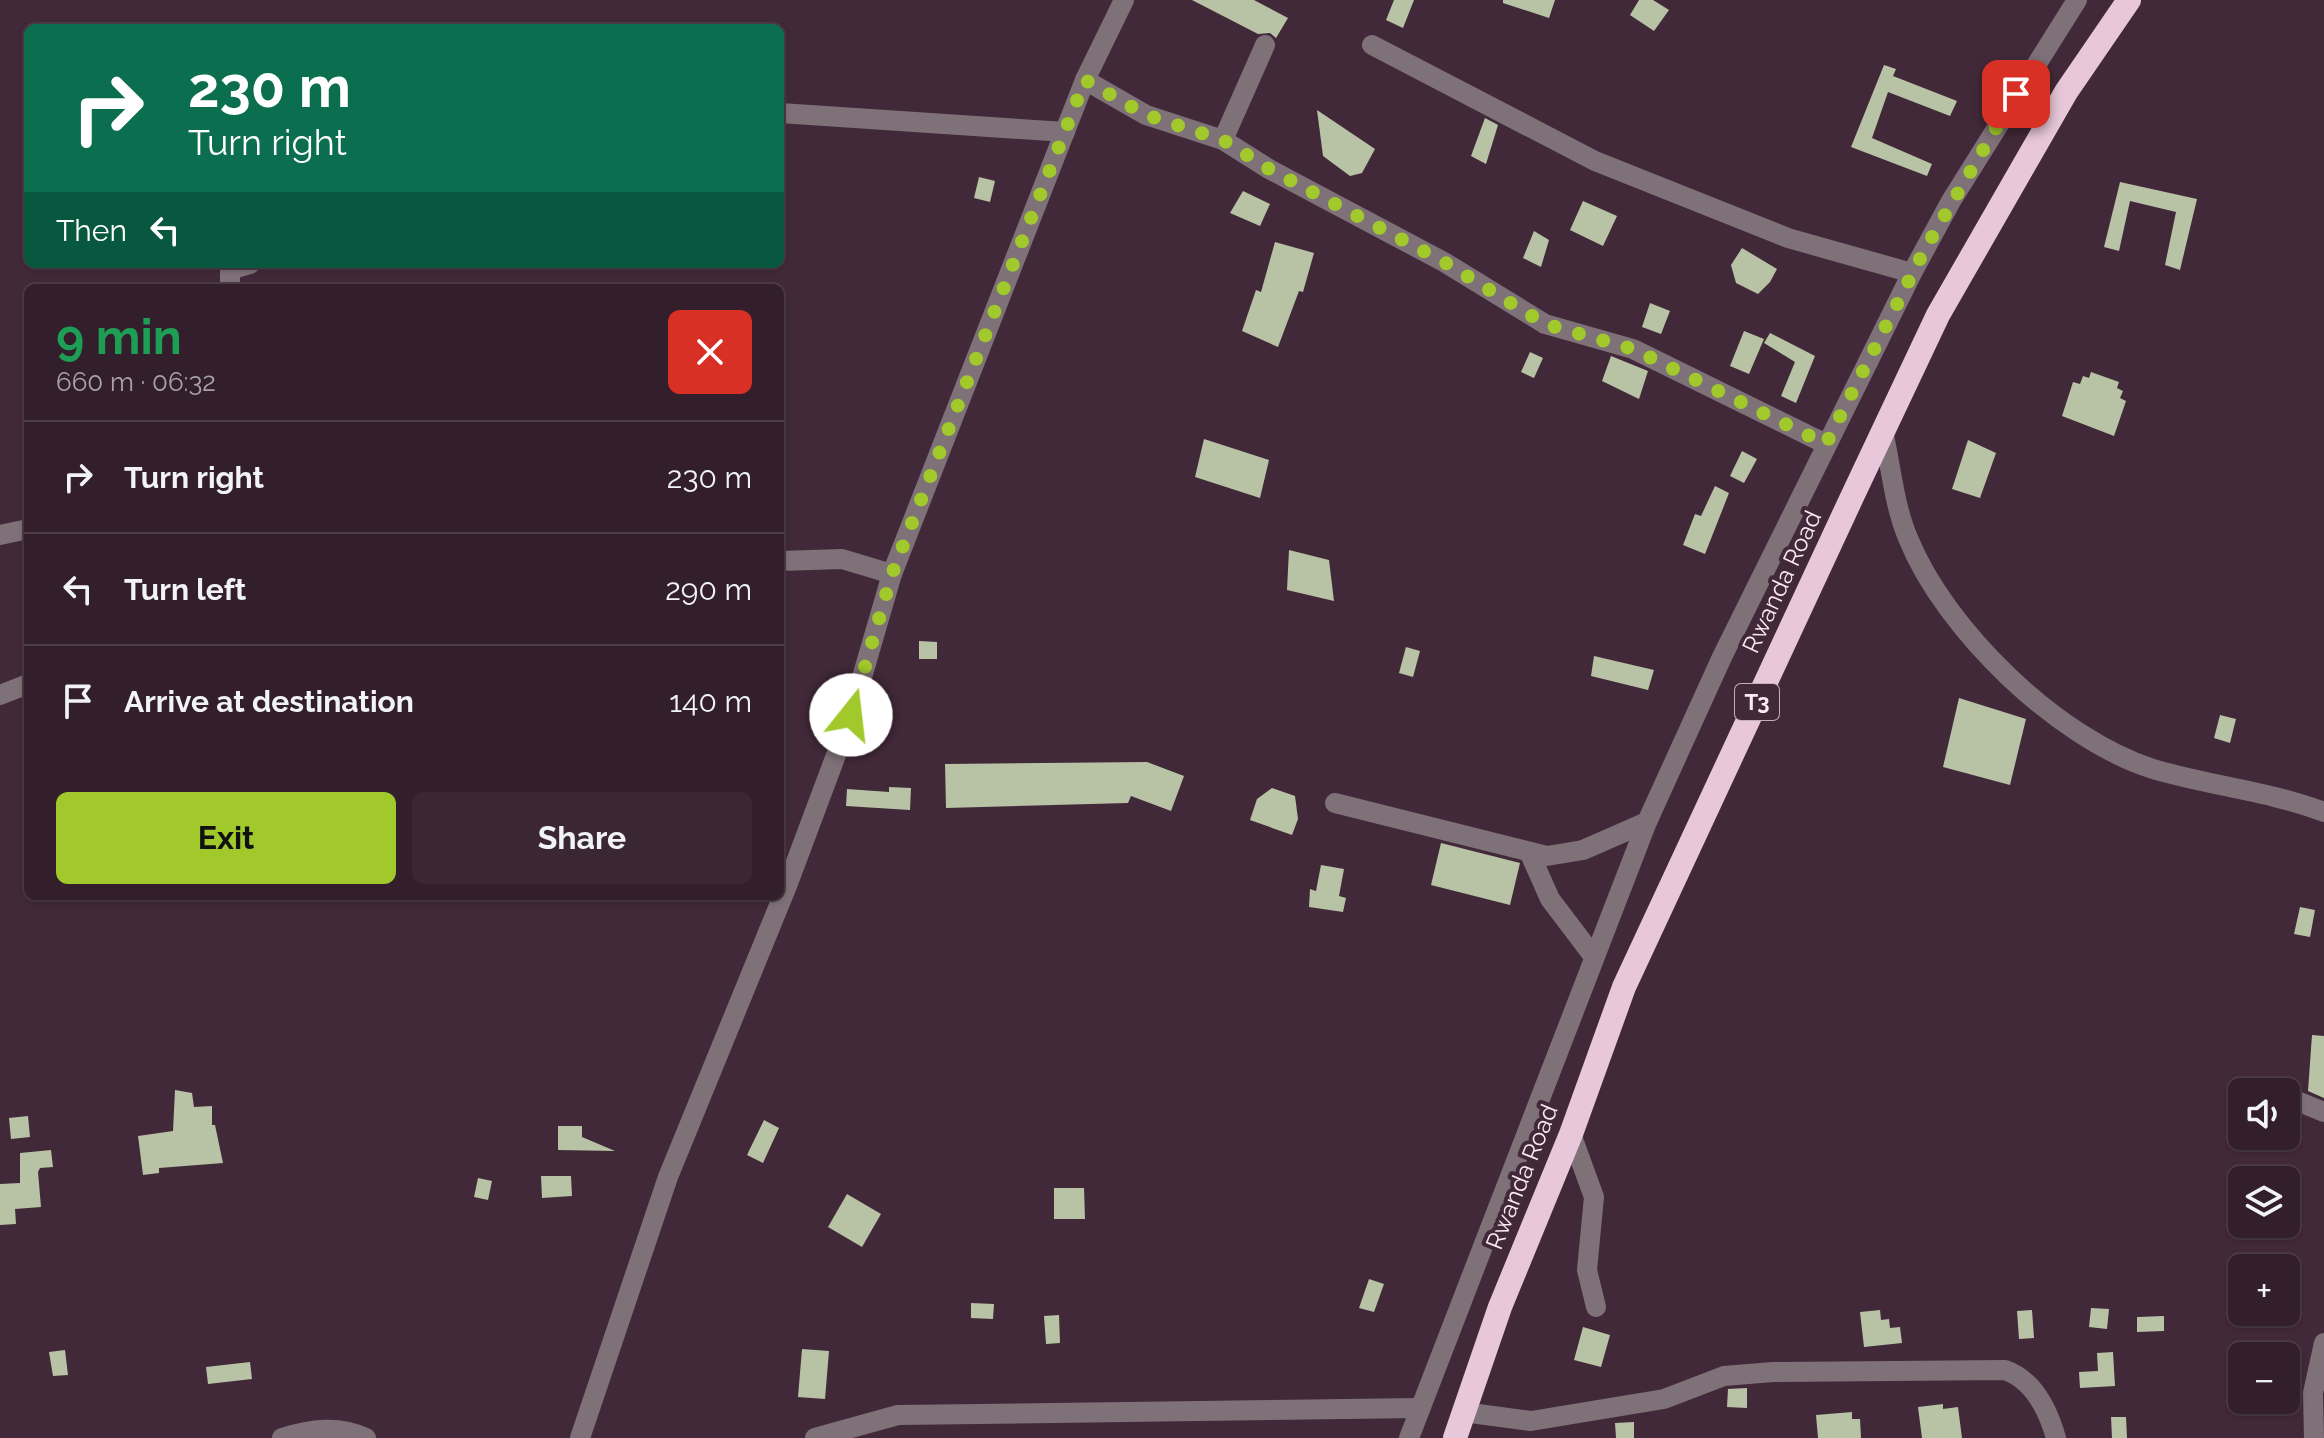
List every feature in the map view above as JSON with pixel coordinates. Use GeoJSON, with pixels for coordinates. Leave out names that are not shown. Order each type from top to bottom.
{"type":"FeatureCollection","features":[{"type":"Feature","properties":{"kind":"highway","name":"Rwanda Road"},"geometry":{"type":"LineString","coordinates":[[1455,1438],[1500,1307],[1571,1134],[1624,987],[1883,431],[1938,315],[2066,92],[2129,0]]}},
{"type":"Feature","properties":{"kind":"street"},"geometry":{"type":"LineString","coordinates":[[784,893],[851,715],[892,574],[1085,80],[1124,0]]}},
{"type":"Feature","properties":{"kind":"street"},"geometry":{"type":"LineString","coordinates":[[1409,1438],[1647,822],[1722,657],[1912,273],[1951,201],[2077,0]]}},
{"type":"Feature","properties":{"kind":"street"},"geometry":{"type":"LineString","coordinates":[[1223,140],[1265,45]]}},
{"type":"Feature","properties":{"kind":"street"},"geometry":{"type":"LineString","coordinates":[[1372,45],[1595,161],[1788,238],[1912,273]]}},
{"type":"Feature","properties":{"kind":"street"},"geometry":{"type":"LineString","coordinates":[[1085,80],[1146,115],[1223,140],[1269,169],[1444,262],[1545,324],[1633,349],[1826,444]]}},
{"type":"Feature","properties":{"kind":"street"},"geometry":{"type":"LineString","coordinates":[[784,113],[1065,132]]}},
{"type":"Feature","properties":{"kind":"street"},"geometry":{"type":"LineString","coordinates":[[230,284],[230,270],[237,268]]}},
{"type":"Feature","properties":{"kind":"street"},"geometry":{"type":"LineString","coordinates":[[1883,431],[1906,535],[1947,611],[1977,648],[2054,713],[2114,755],[2154,769],[2255,791],[2324,812]]}},
{"type":"Feature","properties":{"kind":"street"},"geometry":{"type":"LineString","coordinates":[[0,535],[24,530]]}},
{"type":"Feature","properties":{"kind":"street"},"geometry":{"type":"LineString","coordinates":[[784,561],[842,559],[892,574]]}},
{"type":"Feature","properties":{"kind":"street"},"geometry":{"type":"LineString","coordinates":[[0,695],[24,686]]}},
{"type":"Feature","properties":{"kind":"street"},"geometry":{"type":"LineString","coordinates":[[1335,803],[1530,854],[1560,856],[1583,850],[1647,822]]}},
{"type":"Feature","properties":{"kind":"street"},"geometry":{"type":"LineString","coordinates":[[1530,854],[1550,899],[1594,957]]}},
{"type":"Feature","properties":{"kind":"street"},"geometry":{"type":"LineString","coordinates":[[580,1438],[668,1177],[781,900]]}},
{"type":"Feature","properties":{"kind":"street"},"geometry":{"type":"LineString","coordinates":[[2300,1102],[2324,1112]]}},
{"type":"Feature","properties":{"kind":"street"},"geometry":{"type":"LineString","coordinates":[[1571,1134],[1594,1197],[1587,1270],[1596,1307]]}},
{"type":"Feature","properties":{"kind":"street"},"geometry":{"type":"LineString","coordinates":[[2314,1438],[2313,1393],[2324,1343]]}},
{"type":"Feature","properties":{"kind":"street"},"geometry":{"type":"LineString","coordinates":[[1463,1412],[1531,1421],[1664,1399],[1724,1376],[1773,1372],[2005,1370],[2026,1380],[2051,1420],[2056,1438]]}},
{"type":"Feature","properties":{"kind":"street"},"geometry":{"type":"LineString","coordinates":[[815,1438],[898,1415],[1419,1408]]}},
{"type":"Feature","properties":{"kind":"street"},"geometry":{"type":"LineString","coordinates":[[282,1438],[308,1430],[348,1430],[366,1438]]}},
{"type":"Feature","properties":{"kind":"building"},"geometry":{"type":"Polygon","coordinates":[[[1192,0],[1254,0],[1288,18],[1276,38],[1270,33],[1258,34],[1192,0]]]}},
{"type":"Feature","properties":{"kind":"building"},"geometry":{"type":"Polygon","coordinates":[[[1394,0],[1414,0],[1403,28],[1386,20],[1394,0]]]}},
{"type":"Feature","properties":{"kind":"building"},"geometry":{"type":"Polygon","coordinates":[[[1503,0],[1555,0],[1549,18],[1503,3],[1503,0]]]}},
{"type":"Feature","properties":{"kind":"building"},"geometry":{"type":"Polygon","coordinates":[[[1639,0],[1653,0],[1669,10],[1654,31],[1630,15],[1639,0]]]}},
{"type":"Feature","properties":{"kind":"building"},"geometry":{"type":"Polygon","coordinates":[[[1884,65],[1896,69],[1893,76],[1957,101],[1950,116],[1888,92],[1872,138],[1932,164],[1927,176],[1851,147],[1884,65]]]}},
{"type":"Feature","properties":{"kind":"building"},"geometry":{"type":"Polygon","coordinates":[[[1317,110],[1375,149],[1362,173],[1350,176],[1323,156],[1317,110]]]}},
{"type":"Feature","properties":{"kind":"building"},"geometry":{"type":"Polygon","coordinates":[[[1485,118],[1498,125],[1486,164],[1471,156],[1485,118]]]}},
{"type":"Feature","properties":{"kind":"building"},"geometry":{"type":"Polygon","coordinates":[[[979,177],[995,181],[990,202],[974,198],[979,177]]]}},
{"type":"Feature","properties":{"kind":"building"},"geometry":{"type":"Polygon","coordinates":[[[2120,182],[2197,199],[2180,270],[2165,265],[2176,212],[2130,201],[2119,251],[2104,247],[2120,182]]]}},
{"type":"Feature","properties":{"kind":"building"},"geometry":{"type":"Polygon","coordinates":[[[1243,191],[1270,204],[1260,226],[1230,213],[1243,191]]]}},
{"type":"Feature","properties":{"kind":"building"},"geometry":{"type":"Polygon","coordinates":[[[1583,201],[1617,216],[1603,246],[1570,230],[1583,201]]]}},
{"type":"Feature","properties":{"kind":"building"},"geometry":{"type":"Polygon","coordinates":[[[1534,231],[1549,240],[1541,267],[1523,258],[1534,231]]]}},
{"type":"Feature","properties":{"kind":"building"},"geometry":{"type":"Polygon","coordinates":[[[1275,242],[1314,253],[1303,292],[1299,291],[1278,347],[1242,331],[1256,290],[1261,292],[1275,242]]]}},
{"type":"Feature","properties":{"kind":"building"},"geometry":{"type":"Polygon","coordinates":[[[1742,248],[1777,269],[1758,294],[1736,283],[1731,265],[1742,248]]]}},
{"type":"Feature","properties":{"kind":"building"},"geometry":{"type":"Polygon","coordinates":[[[1650,303],[1670,311],[1661,334],[1642,327],[1650,303]]]}},
{"type":"Feature","properties":{"kind":"building"},"geometry":{"type":"Polygon","coordinates":[[[1744,331],[1764,339],[1749,374],[1730,366],[1744,331]]]}},
{"type":"Feature","properties":{"kind":"building"},"geometry":{"type":"Polygon","coordinates":[[[1770,333],[1815,356],[1796,403],[1781,396],[1795,362],[1764,343],[1770,333]]]}},
{"type":"Feature","properties":{"kind":"building"},"geometry":{"type":"Polygon","coordinates":[[[1530,352],[1543,358],[1534,378],[1521,372],[1530,352]]]}},
{"type":"Feature","properties":{"kind":"building"},"geometry":{"type":"Polygon","coordinates":[[[1611,356],[1648,371],[1639,399],[1602,381],[1611,356]]]}},
{"type":"Feature","properties":{"kind":"building"},"geometry":{"type":"Polygon","coordinates":[[[2091,372],[2119,382],[2117,388],[2123,391],[2120,398],[2126,401],[2114,436],[2062,416],[2073,382],[2080,384],[2083,376],[2089,378],[2091,372]]]}},
{"type":"Feature","properties":{"kind":"building"},"geometry":{"type":"Polygon","coordinates":[[[1204,439],[1269,460],[1260,498],[1195,477],[1204,439]]]}},
{"type":"Feature","properties":{"kind":"building"},"geometry":{"type":"Polygon","coordinates":[[[1968,440],[1996,453],[1980,498],[1952,489],[1968,440]]]}},
{"type":"Feature","properties":{"kind":"building"},"geometry":{"type":"Polygon","coordinates":[[[1742,451],[1757,459],[1744,483],[1730,476],[1742,451]]]}},
{"type":"Feature","properties":{"kind":"building"},"geometry":{"type":"Polygon","coordinates":[[[1715,486],[1729,493],[1705,554],[1683,545],[1695,514],[1701,516],[1715,486]]]}},
{"type":"Feature","properties":{"kind":"building"},"geometry":{"type":"Polygon","coordinates":[[[1289,550],[1329,560],[1334,601],[1287,590],[1289,550]]]}},
{"type":"Feature","properties":{"kind":"building"},"geometry":{"type":"Polygon","coordinates":[[[919,641],[937,642],[937,659],[919,659],[919,641]]]}},
{"type":"Feature","properties":{"kind":"building"},"geometry":{"type":"Polygon","coordinates":[[[1406,647],[1420,651],[1413,677],[1399,673],[1406,647]]]}},
{"type":"Feature","properties":{"kind":"building"},"geometry":{"type":"Polygon","coordinates":[[[1594,656],[1654,670],[1648,690],[1591,676],[1594,656]]]}},
{"type":"Feature","properties":{"kind":"building"},"geometry":{"type":"Polygon","coordinates":[[[1959,698],[2026,719],[2010,785],[1943,767],[1959,698]]]}},
{"type":"Feature","properties":{"kind":"building"},"geometry":{"type":"Polygon","coordinates":[[[2220,715],[2236,719],[2230,743],[2214,738],[2220,715]]]}},
{"type":"Feature","properties":{"kind":"building"},"geometry":{"type":"Polygon","coordinates":[[[1147,762],[1184,776],[1171,811],[1131,796],[1128,803],[946,808],[945,764],[1147,762]]]}},
{"type":"Feature","properties":{"kind":"building"},"geometry":{"type":"Polygon","coordinates":[[[889,787],[911,788],[910,810],[846,806],[847,789],[889,792],[889,787]]]}},
{"type":"Feature","properties":{"kind":"building"},"geometry":{"type":"Polygon","coordinates":[[[1272,788],[1295,796],[1298,819],[1292,835],[1250,820],[1257,799],[1272,788]]]}},
{"type":"Feature","properties":{"kind":"building"},"geometry":{"type":"Polygon","coordinates":[[[1441,843],[1520,863],[1510,905],[1431,885],[1441,843]]]}},
{"type":"Feature","properties":{"kind":"building"},"geometry":{"type":"Polygon","coordinates":[[[1321,865],[1344,869],[1339,896],[1346,898],[1343,912],[1309,907],[1310,889],[1316,891],[1321,865]]]}},
{"type":"Feature","properties":{"kind":"building"},"geometry":{"type":"Polygon","coordinates":[[[2300,907],[2315,910],[2310,937],[2294,934],[2300,907]]]}},
{"type":"Feature","properties":{"kind":"building"},"geometry":{"type":"Polygon","coordinates":[[[2312,1035],[2324,1036],[2324,1098],[2308,1091],[2312,1035]]]}},
{"type":"Feature","properties":{"kind":"building"},"geometry":{"type":"Polygon","coordinates":[[[175,1090],[192,1093],[194,1107],[212,1106],[212,1125],[215,1125],[223,1163],[159,1168],[159,1173],[143,1175],[138,1136],[173,1131],[175,1090]]]}},
{"type":"Feature","properties":{"kind":"building"},"geometry":{"type":"Polygon","coordinates":[[[28,1116],[30,1137],[11,1139],[9,1118],[28,1116]]]}},
{"type":"Feature","properties":{"kind":"building"},"geometry":{"type":"Polygon","coordinates":[[[764,1120],[779,1128],[763,1163],[747,1155],[764,1120]]]}},
{"type":"Feature","properties":{"kind":"building"},"geometry":{"type":"Polygon","coordinates":[[[558,1126],[582,1126],[582,1137],[615,1151],[558,1150],[558,1126]]]}},
{"type":"Feature","properties":{"kind":"building"},"geometry":{"type":"Polygon","coordinates":[[[51,1150],[53,1167],[40,1168],[38,1172],[41,1207],[15,1209],[16,1224],[0,1225],[0,1184],[20,1183],[20,1153],[51,1150]]]}},
{"type":"Feature","properties":{"kind":"building"},"geometry":{"type":"Polygon","coordinates":[[[541,1176],[571,1176],[572,1196],[542,1198],[541,1176]]]}},
{"type":"Feature","properties":{"kind":"building"},"geometry":{"type":"Polygon","coordinates":[[[478,1178],[492,1181],[488,1200],[474,1197],[478,1178]]]}},
{"type":"Feature","properties":{"kind":"building"},"geometry":{"type":"Polygon","coordinates":[[[1054,1188],[1084,1188],[1085,1219],[1054,1219],[1054,1188]]]}},
{"type":"Feature","properties":{"kind":"building"},"geometry":{"type":"Polygon","coordinates":[[[847,1194],[881,1214],[862,1247],[828,1227],[847,1194]]]}},
{"type":"Feature","properties":{"kind":"building"},"geometry":{"type":"Polygon","coordinates":[[[1369,1279],[1384,1284],[1374,1312],[1359,1308],[1369,1279]]]}},
{"type":"Feature","properties":{"kind":"building"},"geometry":{"type":"Polygon","coordinates":[[[971,1303],[994,1304],[993,1319],[971,1318],[971,1303]]]}},
{"type":"Feature","properties":{"kind":"building"},"geometry":{"type":"Polygon","coordinates":[[[2091,1308],[2109,1309],[2107,1329],[2089,1327],[2091,1308]]]}},
{"type":"Feature","properties":{"kind":"building"},"geometry":{"type":"Polygon","coordinates":[[[1880,1310],[1881,1320],[1889,1319],[1890,1328],[1900,1327],[1902,1343],[1864,1347],[1860,1312],[1880,1310]]]}},
{"type":"Feature","properties":{"kind":"building"},"geometry":{"type":"Polygon","coordinates":[[[2032,1310],[2034,1338],[2019,1339],[2017,1311],[2032,1310]]]}},
{"type":"Feature","properties":{"kind":"building"},"geometry":{"type":"Polygon","coordinates":[[[1059,1315],[1060,1343],[1046,1344],[1044,1316],[1059,1315]]]}},
{"type":"Feature","properties":{"kind":"building"},"geometry":{"type":"Polygon","coordinates":[[[2164,1316],[2164,1331],[2137,1332],[2137,1317],[2164,1316]]]}},
{"type":"Feature","properties":{"kind":"building"},"geometry":{"type":"Polygon","coordinates":[[[1583,1327],[1610,1335],[1601,1367],[1574,1360],[1583,1327]]]}},
{"type":"Feature","properties":{"kind":"building"},"geometry":{"type":"Polygon","coordinates":[[[802,1349],[829,1351],[825,1399],[798,1397],[802,1349]]]}},
{"type":"Feature","properties":{"kind":"building"},"geometry":{"type":"Polygon","coordinates":[[[65,1350],[68,1375],[53,1376],[49,1352],[65,1350]]]}},
{"type":"Feature","properties":{"kind":"building"},"geometry":{"type":"Polygon","coordinates":[[[2113,1352],[2115,1386],[2080,1388],[2079,1372],[2098,1371],[2097,1353],[2113,1352]]]}},
{"type":"Feature","properties":{"kind":"building"},"geometry":{"type":"Polygon","coordinates":[[[250,1362],[252,1379],[208,1384],[206,1367],[250,1362]]]}},
{"type":"Feature","properties":{"kind":"building"},"geometry":{"type":"Polygon","coordinates":[[[1747,1388],[1747,1408],[1727,1407],[1728,1389],[1747,1388]]]}},
{"type":"Feature","properties":{"kind":"building"},"geometry":{"type":"Polygon","coordinates":[[[1943,1404],[1943,1409],[1958,1407],[1962,1438],[1922,1438],[1918,1407],[1943,1404]]]}},
{"type":"Feature","properties":{"kind":"building"},"geometry":{"type":"Polygon","coordinates":[[[1852,1412],[1852,1419],[1860,1419],[1861,1438],[1818,1438],[1816,1415],[1852,1412]]]}},
{"type":"Feature","properties":{"kind":"building"},"geometry":{"type":"Polygon","coordinates":[[[2111,1417],[2126,1417],[2127,1438],[2112,1438],[2111,1417]]]}},
{"type":"Feature","properties":{"kind":"building"},"geometry":{"type":"Polygon","coordinates":[[[1634,1422],[1634,1438],[1616,1438],[1615,1423],[1634,1422]]]}},
{"type":"Feature","properties":{"kind":"route"},"geometry":{"type":"LineString","coordinates":[[851,715],[892,574],[1085,80],[1146,115],[1223,140],[1269,169],[1444,262],[1545,324],[1633,349],[1770,413],[1826,444],[1951,201],[2016,94]]}}]}
